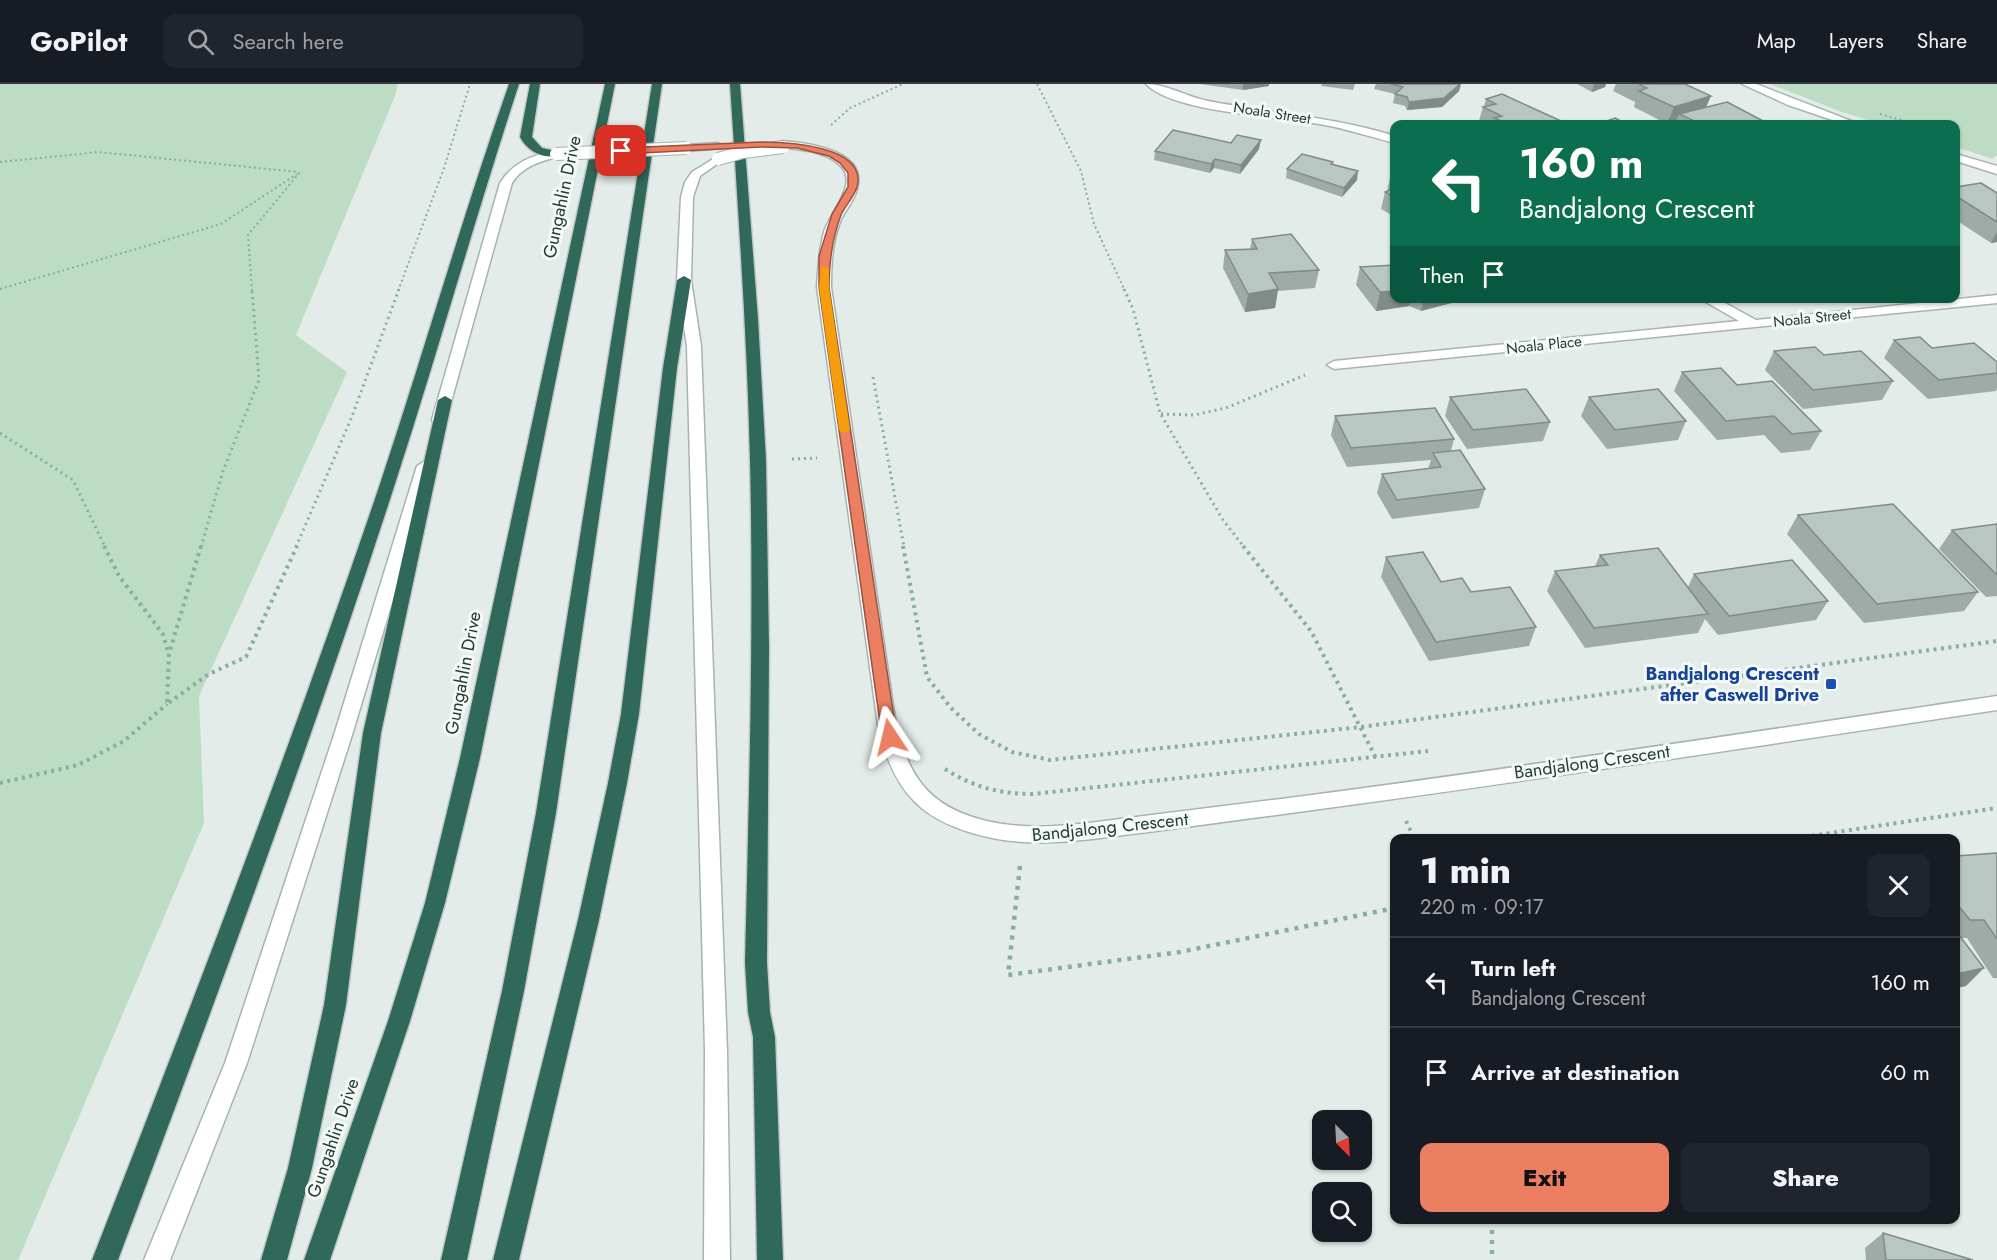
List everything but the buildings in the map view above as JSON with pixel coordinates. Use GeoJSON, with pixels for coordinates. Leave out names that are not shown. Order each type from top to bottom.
{"type":"FeatureCollection","features":[{"type":"Feature","properties":{"kind":"highway"},"geometry":{"type":"LineString","coordinates":[[105,1260],[198,1019],[277,802],[386,488],[474,202],[514,84]]}},
{"type":"Feature","properties":{"kind":"highway"},"geometry":{"type":"LineString","coordinates":[[535,84],[526,137],[530,145],[537,150],[556,154]]}},
{"type":"Feature","properties":{"kind":"highway","name":"Gungahlin Drive"},"geometry":{"type":"LineString","coordinates":[[317,1260],[399,1021],[435,903],[470,758],[610,84]]}},
{"type":"Feature","properties":{"kind":"highway"},"geometry":{"type":"LineString","coordinates":[[454,1260],[513,991],[546,813],[657,84]]}},
{"type":"Feature","properties":{"kind":"highway"},"geometry":{"type":"LineString","coordinates":[[735,84],[746,222],[758,461],[760,570],[756,973],[759,1012],[764,1037],[770,1260]]}},
{"type":"Feature","properties":{"kind":"highway"},"geometry":{"type":"LineString","coordinates":[[506,1260],[604,852],[621,771],[632,703],[670,368],[684,280]]}},
{"type":"Feature","properties":{"kind":"highway"},"geometry":{"type":"LineString","coordinates":[[274,1260],[312,1118],[335,1005],[372,733],[445,400]]}},
{"type":"Feature","properties":{"kind":"street","name":"Noala Street"},"geometry":{"type":"LineString","coordinates":[[1152,84],[1158,90],[1184,100],[1359,128],[1390,138]]}},
{"type":"Feature","properties":{"kind":"street"},"geometry":{"type":"LineString","coordinates":[[1747,84],[1841,120]]}},
{"type":"Feature","properties":{"kind":"street","name":"Bandjalong Crescent"},"geometry":{"type":"LineString","coordinates":[[718,153],[743,152],[786,145],[832,154],[846,164],[853,177],[852,187],[837,214],[824,256],[824,287],[887,725],[896,762],[914,788],[942,811],[978,827],[1023,835],[1053,836],[1134,827],[1392,792],[1997,703]]}},
{"type":"Feature","properties":{"kind":"street"},"geometry":{"type":"LineString","coordinates":[[157,1260],[236,1063],[343,735],[445,400],[508,179],[518,169],[534,160],[556,154],[686,148],[718,153]]}},
{"type":"Feature","properties":{"kind":"street"},"geometry":{"type":"LineString","coordinates":[[717,1260],[716,1051],[694,346],[684,280],[688,189],[696,174],[718,153]]}},
{"type":"Feature","properties":{"kind":"street"},"geometry":{"type":"LineString","coordinates":[[1960,158],[1997,170]]}},
{"type":"Feature","properties":{"kind":"street","name":"Noala Street"},"geometry":{"type":"LineString","coordinates":[[1960,303],[1997,299]]}},
{"type":"Feature","properties":{"kind":"street","name":"Noala Street"},"geometry":{"type":"LineString","coordinates":[[1714,303],[1754,324],[1958,303]]}},
{"type":"Feature","properties":{"kind":"street","name":"Noala Place"},"geometry":{"type":"LineString","coordinates":[[1334,365],[1754,324]]}},
{"type":"Feature","properties":{"kind":"path"},"geometry":{"type":"LineString","coordinates":[[0,783],[78,765],[124,741],[167,704],[209,674],[246,657],[285,574],[351,419],[444,168],[470,84]]}},
{"type":"Feature","properties":{"kind":"path"},"geometry":{"type":"LineString","coordinates":[[828,128],[850,108],[903,84]]}},
{"type":"Feature","properties":{"kind":"path"},"geometry":{"type":"LineString","coordinates":[[1037,84],[1081,171],[1094,224],[1133,309],[1160,414],[1223,520],[1311,631],[1352,708]]}},
{"type":"Feature","properties":{"kind":"path"},"geometry":{"type":"LineString","coordinates":[[0,162],[98,152],[300,172]]}},
{"type":"Feature","properties":{"kind":"path"},"geometry":{"type":"LineString","coordinates":[[167,704],[169,654],[223,471],[259,380],[248,235],[300,172]]}},
{"type":"Feature","properties":{"kind":"path"},"geometry":{"type":"LineString","coordinates":[[0,289],[221,224],[300,172]]}},
{"type":"Feature","properties":{"kind":"path"},"geometry":{"type":"LineString","coordinates":[[1160,414],[1199,414],[1236,404],[1281,383],[1334,365]]}},
{"type":"Feature","properties":{"kind":"path"},"geometry":{"type":"LineString","coordinates":[[872,370],[927,677],[945,702],[972,729],[996,747],[1023,757],[1043,760],[1069,758],[1361,727],[1997,641]]}},
{"type":"Feature","properties":{"kind":"path"},"geometry":{"type":"LineString","coordinates":[[0,433],[73,480],[118,576],[163,634],[169,654]]}},
{"type":"Feature","properties":{"kind":"path"},"geometry":{"type":"LineString","coordinates":[[758,461],[848,456]]}},
{"type":"Feature","properties":{"kind":"path"},"geometry":{"type":"LineString","coordinates":[[937,763],[962,779],[985,789],[1026,794],[1434,750]]}},
{"type":"Feature","properties":{"kind":"path"},"geometry":{"type":"LineString","coordinates":[[1824,834],[1997,808]]}},
{"type":"Feature","properties":{"kind":"path"},"geometry":{"type":"LineString","coordinates":[[1023,835],[1008,975],[1180,952],[1390,909]]}},
{"type":"Feature","properties":{"kind":"path"},"geometry":{"type":"LineString","coordinates":[[1492,1224],[1492,1260]]}},
{"type":"Feature","properties":{"kind":"green space"},"geometry":{"type":"Polygon","coordinates":[[[0,84],[398,84],[296,335],[347,372],[199,696],[204,823],[18,1260],[0,1260],[0,84]]]}},
{"type":"Feature","properties":{"kind":"green space"},"geometry":{"type":"Polygon","coordinates":[[[1770,84],[1997,84],[1997,155],[1993,159],[1960,148],[1960,120],[1869,120],[1770,84]]]}},
{"type":"Feature","properties":{"kind":"slow traffic"},"geometry":{"type":"LineString","coordinates":[[824,268],[824,287],[844,430]]}},
{"type":"Feature","properties":{"kind":"place","name":"Bandjalong Crescent after Caswell Drive"},"geometry":{"type":"Point","coordinates":[1831,684]}},
{"type":"Feature","properties":{"kind":"route"},"geometry":{"type":"LineString","coordinates":[[621,151],[761,144],[797,145],[832,154],[843,161],[852,173],[852,187],[837,214],[824,256],[824,287],[883,703],[890,737]]}}]}
